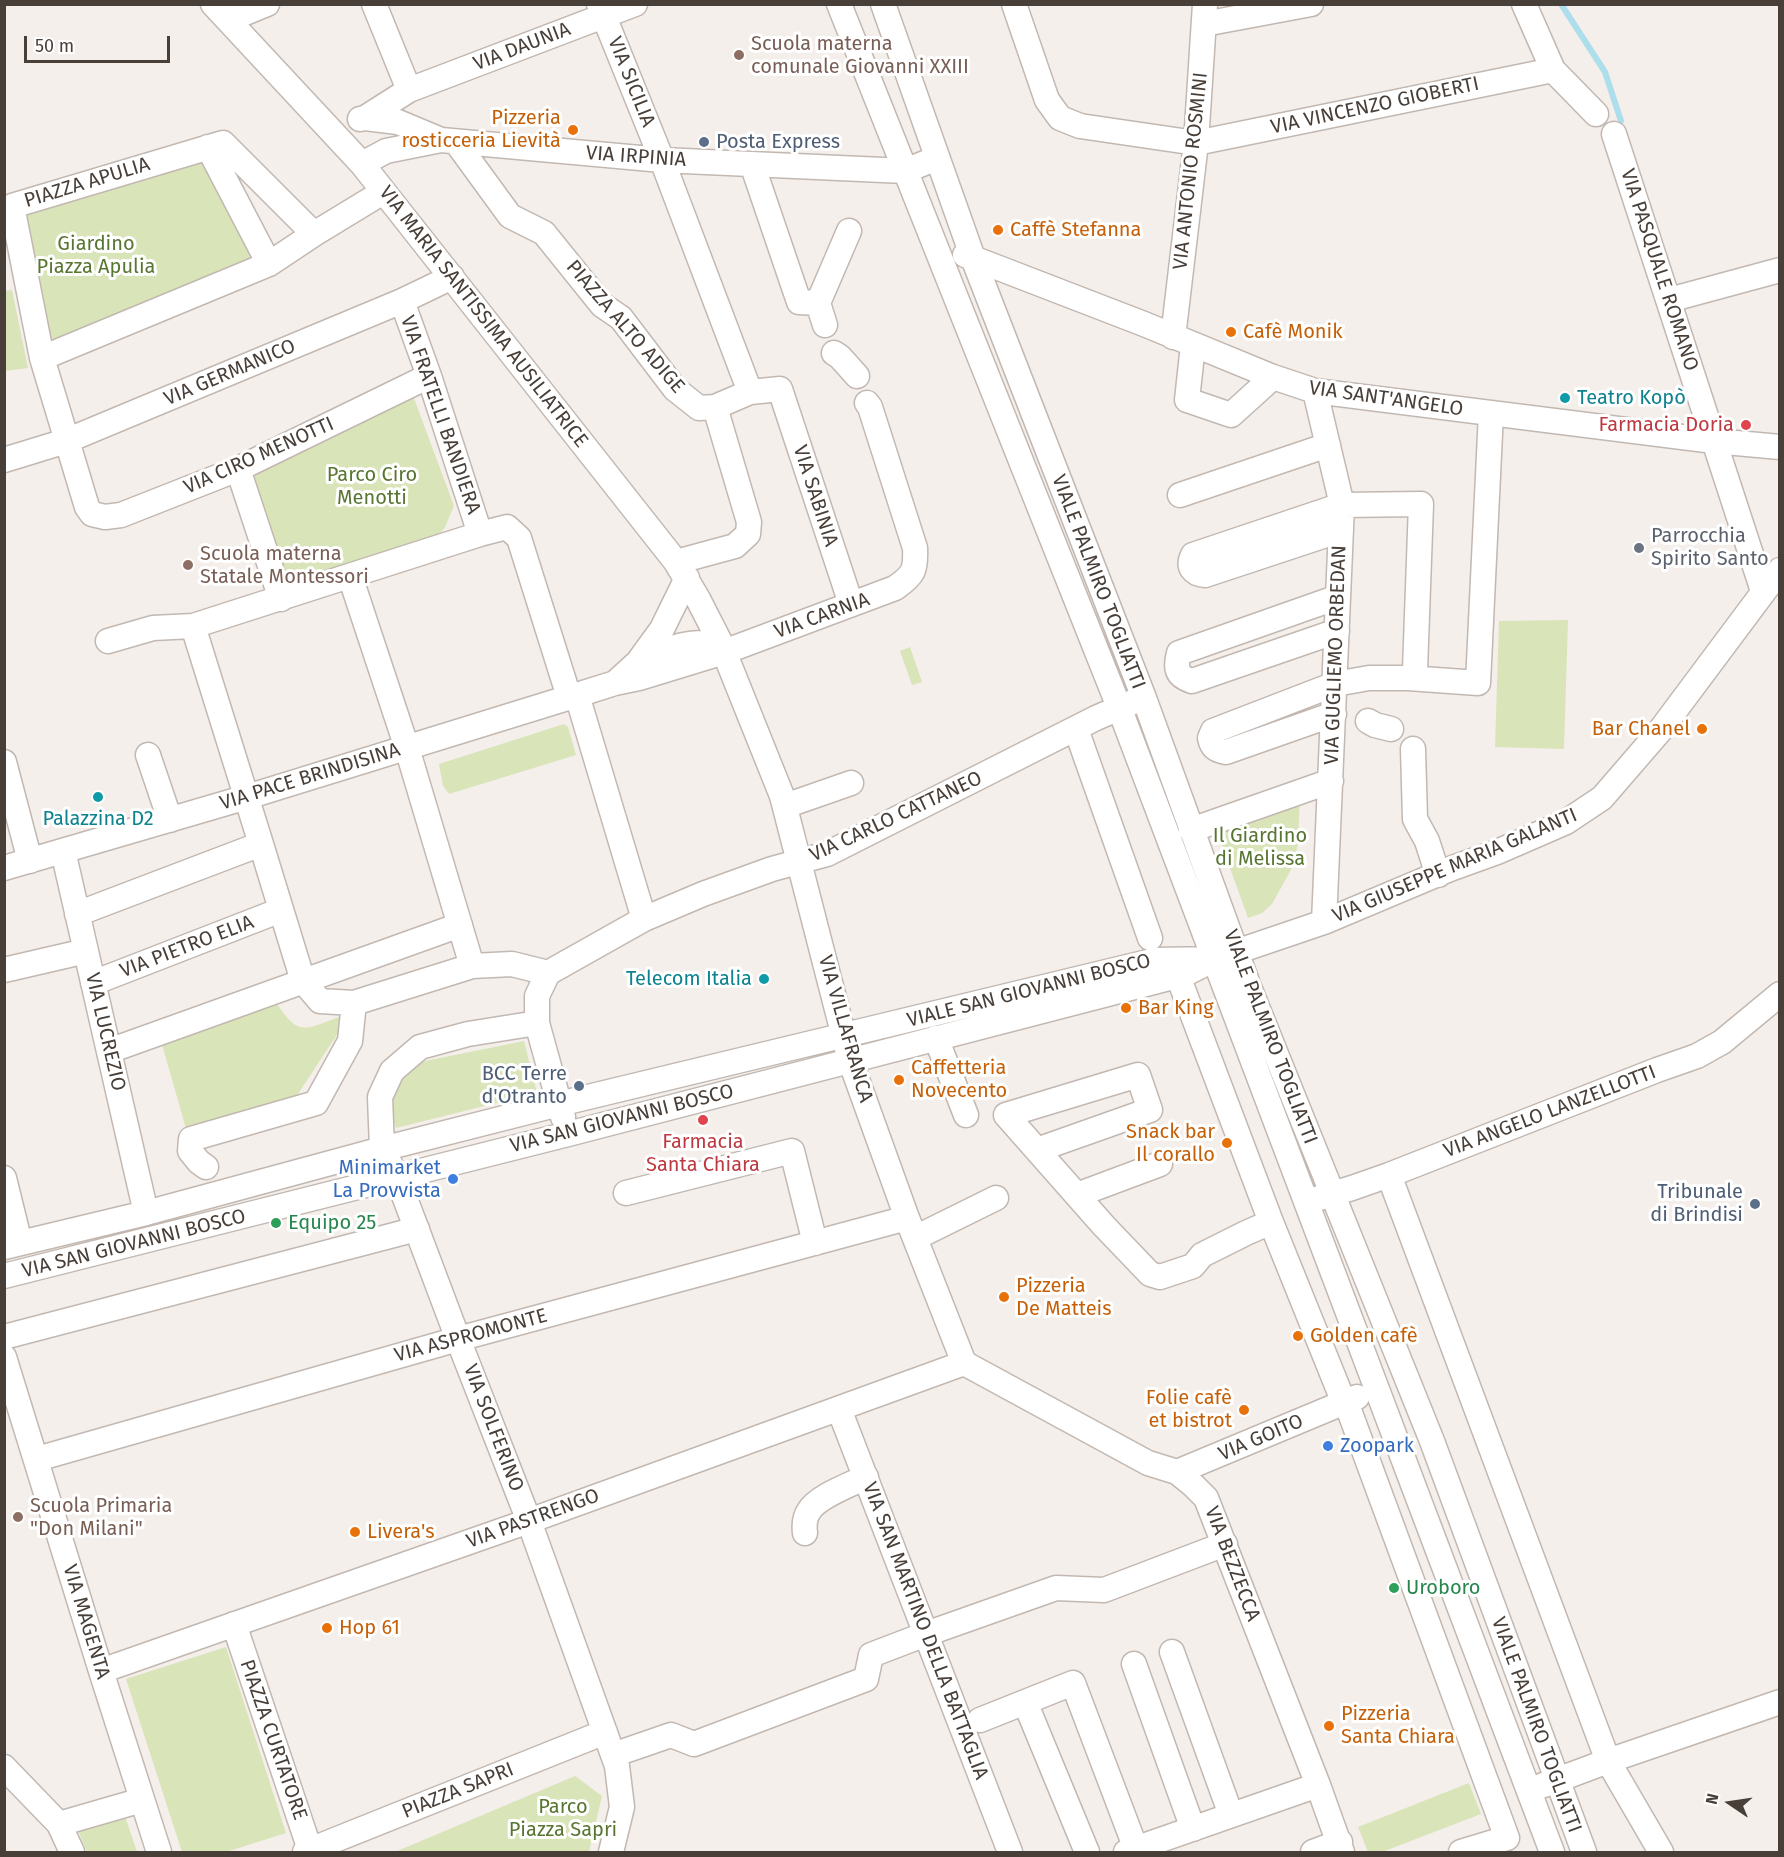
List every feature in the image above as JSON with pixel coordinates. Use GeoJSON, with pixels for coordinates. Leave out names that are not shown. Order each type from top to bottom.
{"type":"FeatureCollection","features":[{"type":"Feature","properties":{"kind":"street"},"geometry":{"type":"LineString","coordinates":[[221,12],[267,4]]}},
{"type":"Feature","properties":{"kind":"street"},"geometry":{"type":"LineString","coordinates":[[374,4],[409,90]]}},
{"type":"Feature","properties":{"kind":"street","name":"VIA DAUNIA"},"geometry":{"type":"LineString","coordinates":[[365,118],[409,90],[601,10],[635,4]]}},
{"type":"Feature","properties":{"kind":"street","name":"VIALE PALMIRO TOGLIATTI"},"geometry":{"type":"LineString","coordinates":[[839,4],[1119,707],[1331,1194],[1432,1441],[1584,1852]]}},
{"type":"Feature","properties":{"kind":"street","name":"VIA VINCENZO GIOBERTI"},"geometry":{"type":"LineString","coordinates":[[1014,4],[1047,100],[1060,118],[1080,126],[1196,143],[1553,70]]}},
{"type":"Feature","properties":{"kind":"street"},"geometry":{"type":"LineString","coordinates":[[1204,14],[1311,4]]}},
{"type":"Feature","properties":{"kind":"street"},"geometry":{"type":"LineString","coordinates":[[1524,4],[1553,70],[1596,114]]}},
{"type":"Feature","properties":{"kind":"street","name":"VIALE PALMIRO TOGLIATTI"},"geometry":{"type":"LineString","coordinates":[[887,5],[937,158],[973,258],[1143,698],[1191,830],[1278,1128],[1552,1852]]}},
{"type":"Feature","properties":{"kind":"street","name":"VIA SICILIA"},"geometry":{"type":"LineString","coordinates":[[601,10],[662,160]]}},
{"type":"Feature","properties":{"kind":"street","name":"VIA MARIA SANTISSIMA AUSILIATRICE"},"geometry":{"type":"LineString","coordinates":[[221,12],[362,164],[452,277],[681,570],[722,648]]}},
{"type":"Feature","properties":{"kind":"street","name":"VIA ANTONIO ROSMINI"},"geometry":{"type":"LineString","coordinates":[[1204,14],[1183,341],[1187,400],[1231,415],[1273,377]]}},
{"type":"Feature","properties":{"kind":"street"},"geometry":{"type":"LineString","coordinates":[[326,125],[365,118],[398,122],[448,141]]}},
{"type":"Feature","properties":{"kind":"street","name":"VIA PASQUALE ROMANO"},"geometry":{"type":"LineString","coordinates":[[1614,134],[1714,441]]}},
{"type":"Feature","properties":{"kind":"street"},"geometry":{"type":"LineString","coordinates":[[362,164],[386,151],[448,141]]}},
{"type":"Feature","properties":{"kind":"street","name":"VIA IRPINIA"},"geometry":{"type":"LineString","coordinates":[[448,141],[662,160],[905,171],[937,158]]}},
{"type":"Feature","properties":{"kind":"street","name":"PIAZZA ALTO ADIGE"},"geometry":{"type":"LineString","coordinates":[[448,141],[510,216],[544,233],[602,305],[621,318],[675,389],[707,407]]}},
{"type":"Feature","properties":{"kind":"street"},"geometry":{"type":"LineString","coordinates":[[269,264],[208,147],[223,143],[314,234]]}},
{"type":"Feature","properties":{"kind":"street","name":"PIAZZA APULIA"},"geometry":{"type":"LineString","coordinates":[[87,507],[14,267],[12,206],[208,147]]}},
{"type":"Feature","properties":{"kind":"street"},"geometry":{"type":"LineString","coordinates":[[662,160],[750,392],[707,407],[749,522],[748,534],[735,546],[681,570]]}},
{"type":"Feature","properties":{"kind":"street"},"geometry":{"type":"LineString","coordinates":[[752,164],[814,310],[849,231]]}},
{"type":"Feature","properties":{"kind":"street"},"geometry":{"type":"LineString","coordinates":[[42,358],[269,264],[383,192]]}},
{"type":"Feature","properties":{"kind":"street"},"geometry":{"type":"LineString","coordinates":[[934,245],[973,258]]}},
{"type":"Feature","properties":{"kind":"street","name":"VIA SANT'ANGELO"},"geometry":{"type":"LineString","coordinates":[[973,258],[1273,377],[1315,391],[1714,441],[1779,447]]}},
{"type":"Feature","properties":{"kind":"street"},"geometry":{"type":"LineString","coordinates":[[1669,300],[1778,273]]}},
{"type":"Feature","properties":{"kind":"street","name":"VIA GERMANICO"},"geometry":{"type":"LineString","coordinates":[[4,460],[66,441],[402,301],[452,277]]}},
{"type":"Feature","properties":{"kind":"street","name":"VIA FRATELLI BANDIERA"},"geometry":{"type":"LineString","coordinates":[[402,301],[480,534],[507,527],[519,538],[573,696]]}},
{"type":"Feature","properties":{"kind":"street"},"geometry":{"type":"LineString","coordinates":[[834,353],[857,376]]}},
{"type":"Feature","properties":{"kind":"street","name":"VIA CIRO MENOTTI"},"geometry":{"type":"LineString","coordinates":[[87,507],[92,514],[105,517],[121,514],[238,469],[429,376]]}},
{"type":"Feature","properties":{"kind":"street","name":"VIA SABINIA"},"geometry":{"type":"LineString","coordinates":[[750,392],[780,389],[851,604]]}},
{"type":"Feature","properties":{"kind":"street","name":"VIA GUGLIEMO ORBEDAN"},"geometry":{"type":"LineString","coordinates":[[1315,391],[1342,505],[1324,922]]}},
{"type":"Feature","properties":{"kind":"street","name":"VIA CARNIA"},"geometry":{"type":"LineString","coordinates":[[722,648],[874,597],[896,588],[909,579],[916,563],[915,548],[867,403]]}},
{"type":"Feature","properties":{"kind":"street"},"geometry":{"type":"LineString","coordinates":[[1334,714],[1226,752],[1216,750],[1210,738],[1214,731],[1335,684],[1369,678],[1478,683],[1491,413]]}},
{"type":"Feature","properties":{"kind":"street"},"geometry":{"type":"LineString","coordinates":[[1714,441],[1763,591]]}},
{"type":"Feature","properties":{"kind":"street"},"geometry":{"type":"LineString","coordinates":[[1180,495],[1328,445]]}},
{"type":"Feature","properties":{"kind":"street"},"geometry":{"type":"LineString","coordinates":[[238,469],[281,599]]}},
{"type":"Feature","properties":{"kind":"street"},"geometry":{"type":"LineString","coordinates":[[1341,530],[1205,575],[1197,574],[1191,568],[1190,561],[1193,555],[1342,505],[1421,504],[1415,670],[1408,678]]}},
{"type":"Feature","properties":{"kind":"street"},"geometry":{"type":"LineString","coordinates":[[108,641],[153,628],[193,627],[480,534]]}},
{"type":"Feature","properties":{"kind":"street","name":"VIA PACE BRINDISINA"},"geometry":{"type":"LineString","coordinates":[[615,683],[638,662],[662,629],[681,570]]}},
{"type":"Feature","properties":{"kind":"street","name":"VIA GIUSEPPE MARIA GALANTI"},"geometry":{"type":"LineString","coordinates":[[1226,956],[1324,922],[1566,822],[1602,798],[1659,732],[1779,570]]}},
{"type":"Feature","properties":{"kind":"street"},"geometry":{"type":"LineString","coordinates":[[350,576],[406,748],[472,966]]}},
{"type":"Feature","properties":{"kind":"street"},"geometry":{"type":"LineString","coordinates":[[1336,631],[1192,681],[1185,679],[1177,671],[1179,653],[1338,597]]}},
{"type":"Feature","properties":{"kind":"street"},"geometry":{"type":"LineString","coordinates":[[193,627],[303,981],[320,1001],[354,1004],[472,966],[512,964],[548,973],[537,996],[537,1023],[568,1134]]}},
{"type":"Feature","properties":{"kind":"street","name":"VIA PACE BRINDISINA"},"geometry":{"type":"LineString","coordinates":[[638,662],[684,644],[700,642],[722,648]]}},
{"type":"Feature","properties":{"kind":"street","name":"VIA PACE BRINDISINA"},"geometry":{"type":"LineString","coordinates":[[4,868],[247,797],[615,683],[639,678],[722,648]]}},
{"type":"Feature","properties":{"kind":"street","name":"VIA VILLAFRANCA"},"geometry":{"type":"LineString","coordinates":[[722,648],[785,806],[850,1060],[911,1228],[964,1363]]}},
{"type":"Feature","properties":{"kind":"street"},"geometry":{"type":"LineString","coordinates":[[573,696],[644,919]]}},
{"type":"Feature","properties":{"kind":"street","name":"VIA CARLO CATTANEO"},"geometry":{"type":"LineString","coordinates":[[548,973],[644,919],[771,869],[827,854],[1119,707],[1143,698]]}},
{"type":"Feature","properties":{"kind":"street"},"geometry":{"type":"LineString","coordinates":[[1368,721],[1391,729]]}},
{"type":"Feature","properties":{"kind":"street"},"geometry":{"type":"LineString","coordinates":[[1076,729],[1150,938]]}},
{"type":"Feature","properties":{"kind":"street"},"geometry":{"type":"LineString","coordinates":[[1413,749],[1415,819],[1427,842],[1438,875]]}},
{"type":"Feature","properties":{"kind":"street"},"geometry":{"type":"LineString","coordinates":[[148,755],[170,820]]}},
{"type":"Feature","properties":{"kind":"street"},"geometry":{"type":"LineString","coordinates":[[4,762],[30,861]]}},
{"type":"Feature","properties":{"kind":"street"},"geometry":{"type":"LineString","coordinates":[[1191,830],[1330,781]]}},
{"type":"Feature","properties":{"kind":"street"},"geometry":{"type":"LineString","coordinates":[[785,806],[851,783]]}},
{"type":"Feature","properties":{"kind":"street"},"geometry":{"type":"LineString","coordinates":[[77,914],[261,844]]}},
{"type":"Feature","properties":{"kind":"street","name":"VIA LUCREZIO"},"geometry":{"type":"LineString","coordinates":[[63,851],[146,1213]]}},
{"type":"Feature","properties":{"kind":"street","name":"VIA PIETRO ELIA"},"geometry":{"type":"LineString","coordinates":[[93,983],[281,910]]}},
{"type":"Feature","properties":{"kind":"street"},"geometry":{"type":"LineString","coordinates":[[109,1051],[460,925]]}},
{"type":"Feature","properties":{"kind":"street"},"geometry":{"type":"LineString","coordinates":[[4,970],[86,951]]}},
{"type":"Feature","properties":{"kind":"street","name":"VIA SAN GIOVANNI BOSCO"},"geometry":{"type":"LineString","coordinates":[[4,1276],[568,1134],[1179,976],[1226,956]]}},
{"type":"Feature","properties":{"kind":"street","name":"VIALE SAN GIOVANNI BOSCO"},"geometry":{"type":"LineString","coordinates":[[843,1036],[1156,960],[1226,956]]}},
{"type":"Feature","properties":{"kind":"street"},"geometry":{"type":"LineString","coordinates":[[1179,976],[1271,1222],[1345,1402],[1507,1838],[1461,1852]]}},
{"type":"Feature","properties":{"kind":"street","name":"VIA ANGELO LANZELLOTTI"},"geometry":{"type":"LineString","coordinates":[[1306,1203],[1352,1188],[1697,1056],[1722,1042],[1779,994]]}},
{"type":"Feature","properties":{"kind":"street"},"geometry":{"type":"LineString","coordinates":[[206,1167],[190,1151],[191,1139],[316,1103],[350,1041],[354,1004]]}},
{"type":"Feature","properties":{"kind":"street"},"geometry":{"type":"LineString","coordinates":[[397,1177],[382,1149],[380,1097],[392,1071],[420,1047],[468,1034],[537,1023]]}},
{"type":"Feature","properties":{"kind":"street","name":"VIA SAN GIOVANNI BOSCO"},"geometry":{"type":"LineString","coordinates":[[12,1245],[146,1213],[559,1104],[843,1036]]}},
{"type":"Feature","properties":{"kind":"street"},"geometry":{"type":"LineString","coordinates":[[936,1038],[966,1115]]}},
{"type":"Feature","properties":{"kind":"street"},"geometry":{"type":"LineString","coordinates":[[1037,1150],[1150,1110],[1138,1075],[1006,1115],[1104,1226],[1150,1274],[1160,1278],[1193,1266],[1202,1255],[1271,1222]]}},
{"type":"Feature","properties":{"kind":"street"},"geometry":{"type":"LineString","coordinates":[[1240,1141],[1278,1128]]}},
{"type":"Feature","properties":{"kind":"street"},"geometry":{"type":"LineString","coordinates":[[626,1193],[792,1151],[815,1243]]}},
{"type":"Feature","properties":{"kind":"street"},"geometry":{"type":"LineString","coordinates":[[1077,1196],[1160,1164]]}},
{"type":"Feature","properties":{"kind":"street"},"geometry":{"type":"LineString","coordinates":[[1389,1174],[1608,1761],[1661,1852]]}},
{"type":"Feature","properties":{"kind":"street","name":"VIA SOLFERINO"},"geometry":{"type":"LineString","coordinates":[[397,1177],[529,1521],[617,1766],[622,1807],[612,1852]]}},
{"type":"Feature","properties":{"kind":"street"},"geometry":{"type":"LineString","coordinates":[[4,1178],[12,1245]]}},
{"type":"Feature","properties":{"kind":"street","name":"VIA ASPROMONTE"},"geometry":{"type":"LineString","coordinates":[[37,1459],[458,1339],[815,1243],[911,1228],[996,1198]]}},
{"type":"Feature","properties":{"kind":"street"},"geometry":{"type":"LineString","coordinates":[[4,1337],[417,1229]]}},
{"type":"Feature","properties":{"kind":"street"},"geometry":{"type":"LineString","coordinates":[[1295,1279],[1331,1268]]}},
{"type":"Feature","properties":{"kind":"street","name":"VIA MAGENTA"},"geometry":{"type":"LineString","coordinates":[[4,1357],[159,1852]]}},
{"type":"Feature","properties":{"kind":"street","name":"VIA BEZZECCA"},"geometry":{"type":"LineString","coordinates":[[964,1363],[1148,1462],[1177,1472],[1206,1498],[1341,1847]]}},
{"type":"Feature","properties":{"kind":"street","name":"VIA PASTRENGO"},"geometry":{"type":"LineString","coordinates":[[101,1671],[529,1521],[964,1363]]}},
{"type":"Feature","properties":{"kind":"street"},"geometry":{"type":"LineString","coordinates":[[1345,1402],[1377,1388]]}},
{"type":"Feature","properties":{"kind":"street","name":"VIA GOITO"},"geometry":{"type":"LineString","coordinates":[[1177,1472],[1345,1402]]}},
{"type":"Feature","properties":{"kind":"street","name":"VIA SAN MARTINO DELLA BATTAGLIA"},"geometry":{"type":"LineString","coordinates":[[839,1409],[1010,1852]]}},
{"type":"Feature","properties":{"kind":"street"},"geometry":{"type":"LineString","coordinates":[[805,1533],[804,1522],[808,1511],[817,1501],[866,1478]]}},
{"type":"Feature","properties":{"kind":"street"},"geometry":{"type":"LineString","coordinates":[[613,1755],[670,1735],[694,1744],[866,1679],[871,1655],[926,1634],[1056,1588],[1104,1590],[1225,1544]]}},
{"type":"Feature","properties":{"kind":"street","name":"PIAZZA CURTATORE"},"geometry":{"type":"LineString","coordinates":[[234,1624],[308,1851]]}},
{"type":"Feature","properties":{"kind":"street"},"geometry":{"type":"LineString","coordinates":[[1172,1652],[1231,1815]]}},
{"type":"Feature","properties":{"kind":"street"},"geometry":{"type":"LineString","coordinates":[[1134,1664],[1192,1829]]}},
{"type":"Feature","properties":{"kind":"street"},"geometry":{"type":"LineString","coordinates":[[980,1720],[1073,1683],[1131,1851],[1318,1785]]}},
{"type":"Feature","properties":{"kind":"street"},"geometry":{"type":"LineString","coordinates":[[1025,1702],[1087,1852]]}},
{"type":"Feature","properties":{"kind":"street"},"geometry":{"type":"LineString","coordinates":[[1528,1790],[1779,1702]]}},
{"type":"Feature","properties":{"kind":"street","name":"PIAZZA SAPRI"},"geometry":{"type":"LineString","coordinates":[[308,1851],[605,1732]]}},
{"type":"Feature","properties":{"kind":"street"},"geometry":{"type":"LineString","coordinates":[[4,1767],[59,1824],[72,1852]]}},
{"type":"Feature","properties":{"kind":"street"},"geometry":{"type":"LineString","coordinates":[[59,1824],[142,1800]]}},
{"type":"Feature","properties":{"kind":"street"},"geometry":{"type":"LineString","coordinates":[[1313,1852],[1341,1847]]}},
{"type":"Feature","properties":{"kind":"green space","name":"Giardino Piazza Apulia"},"geometry":{"type":"Polygon","coordinates":[[[205,152],[258,259],[48,343],[24,213],[205,152]]]}},
{"type":"Feature","properties":{"kind":"green space"},"geometry":{"type":"Polygon","coordinates":[[[12,290],[28,368],[5,371],[5,291],[12,290]]]}},
{"type":"Feature","properties":{"kind":"green space","name":"Parco Ciro Menotti"},"geometry":{"type":"Polygon","coordinates":[[[412,393],[454,506],[445,527],[438,536],[283,587],[247,468],[412,393]]]}},
{"type":"Feature","properties":{"kind":"green space"},"geometry":{"type":"Polygon","coordinates":[[[1568,620],[1564,749],[1495,747],[1499,621],[1568,620]]]}},
{"type":"Feature","properties":{"kind":"green space"},"geometry":{"type":"Polygon","coordinates":[[[910,647],[922,682],[912,685],[900,651],[910,647]]]}},
{"type":"Feature","properties":{"kind":"green space"},"geometry":{"type":"Polygon","coordinates":[[[564,724],[568,727],[576,755],[449,794],[443,786],[439,764],[564,724]]]}},
{"type":"Feature","properties":{"kind":"green space","name":"Il Giardino di Melissa"},"geometry":{"type":"Polygon","coordinates":[[[1300,795],[1298,844],[1292,868],[1272,904],[1262,913],[1248,918],[1215,826],[1300,795]]]}},
{"type":"Feature","properties":{"kind":"green space"},"geometry":{"type":"Polygon","coordinates":[[[275,1001],[291,1021],[304,1028],[342,1016],[348,1018],[296,1097],[187,1132],[161,1041],[275,1001]]]}},
{"type":"Feature","properties":{"kind":"green space"},"geometry":{"type":"Polygon","coordinates":[[[524,1041],[537,1093],[396,1128],[388,1103],[404,1073],[425,1061],[524,1041]]]}},
{"type":"Feature","properties":{"kind":"green space"},"geometry":{"type":"Polygon","coordinates":[[[226,1647],[286,1833],[226,1852],[182,1852],[126,1679],[226,1647]]]}},
{"type":"Feature","properties":{"kind":"green space","name":"Parco Piazza Sapri"},"geometry":{"type":"Polygon","coordinates":[[[575,1776],[602,1796],[589,1852],[395,1852],[575,1776]]]}},
{"type":"Feature","properties":{"kind":"green space"},"geometry":{"type":"Polygon","coordinates":[[[1469,1783],[1481,1814],[1382,1852],[1368,1852],[1358,1827],[1469,1783]]]}},
{"type":"Feature","properties":{"kind":"green space"},"geometry":{"type":"Polygon","coordinates":[[[124,1813],[137,1852],[87,1852],[77,1828],[124,1813]]]}},
{"type":"Feature","properties":{"kind":"waterway"},"geometry":{"type":"LineString","coordinates":[[1561,4],[1605,72],[1621,121]]}},
{"type":"Feature","properties":{"kind":"place","name":"Scuola materna comunale Giovanni XXIII"},"geometry":{"type":"Point","coordinates":[739,55]}},
{"type":"Feature","properties":{"kind":"place","name":"Pizzeria rosticceria Lievità"},"geometry":{"type":"Point","coordinates":[573,130]}},
{"type":"Feature","properties":{"kind":"place","name":"Posta Express"},"geometry":{"type":"Point","coordinates":[704,142]}},
{"type":"Feature","properties":{"kind":"place","name":"Caffè Stefanna"},"geometry":{"type":"Point","coordinates":[998,230]}},
{"type":"Feature","properties":{"kind":"place","name":"Cafè Monik"},"geometry":{"type":"Point","coordinates":[1231,332]}},
{"type":"Feature","properties":{"kind":"place","name":"Teatro Kopò"},"geometry":{"type":"Point","coordinates":[1565,398]}},
{"type":"Feature","properties":{"kind":"place","name":"Farmacia Doria"},"geometry":{"type":"Point","coordinates":[1746,425]}},
{"type":"Feature","properties":{"kind":"place","name":"Parrocchia Spirito Santo"},"geometry":{"type":"Point","coordinates":[1639,548]}},
{"type":"Feature","properties":{"kind":"place","name":"Scuola materna Statale Montessori"},"geometry":{"type":"Point","coordinates":[188,565]}},
{"type":"Feature","properties":{"kind":"place","name":"Bar Chanel"},"geometry":{"type":"Point","coordinates":[1702,729]}},
{"type":"Feature","properties":{"kind":"place","name":"Palazzina D2"},"geometry":{"type":"Point","coordinates":[98,797]}},
{"type":"Feature","properties":{"kind":"place","name":"Telecom Italia"},"geometry":{"type":"Point","coordinates":[764,979]}},
{"type":"Feature","properties":{"kind":"place","name":"Bar King"},"geometry":{"type":"Point","coordinates":[1126,1008]}},
{"type":"Feature","properties":{"kind":"place","name":"Caffetteria Novecento"},"geometry":{"type":"Point","coordinates":[899,1080]}},
{"type":"Feature","properties":{"kind":"place","name":"BCC Terre d'Otranto"},"geometry":{"type":"Point","coordinates":[579,1086]}},
{"type":"Feature","properties":{"kind":"place","name":"Farmacia Santa Chiara"},"geometry":{"type":"Point","coordinates":[703,1120]}},
{"type":"Feature","properties":{"kind":"place","name":"Snack bar Il corallo"},"geometry":{"type":"Point","coordinates":[1227,1143]}},
{"type":"Feature","properties":{"kind":"place","name":"Minimarket La Provvista"},"geometry":{"type":"Point","coordinates":[453,1179]}},
{"type":"Feature","properties":{"kind":"place","name":"Tribunale di Brindisi"},"geometry":{"type":"Point","coordinates":[1755,1204]}},
{"type":"Feature","properties":{"kind":"place","name":"Equipo 25"},"geometry":{"type":"Point","coordinates":[276,1223]}},
{"type":"Feature","properties":{"kind":"place","name":"Pizzeria De Matteis"},"geometry":{"type":"Point","coordinates":[1004,1297]}},
{"type":"Feature","properties":{"kind":"place","name":"Golden cafè"},"geometry":{"type":"Point","coordinates":[1298,1336]}},
{"type":"Feature","properties":{"kind":"place","name":"Folie cafè et bistrot"},"geometry":{"type":"Point","coordinates":[1244,1410]}},
{"type":"Feature","properties":{"kind":"place","name":"Zoopark"},"geometry":{"type":"Point","coordinates":[1328,1446]}},
{"type":"Feature","properties":{"kind":"place","name":"Scuola Primaria \"Don Milani\""},"geometry":{"type":"Point","coordinates":[18,1517]}},
{"type":"Feature","properties":{"kind":"place","name":"Livera's"},"geometry":{"type":"Point","coordinates":[355,1532]}},
{"type":"Feature","properties":{"kind":"place","name":"Uroboro"},"geometry":{"type":"Point","coordinates":[1394,1588]}},
{"type":"Feature","properties":{"kind":"place","name":"Hop 61"},"geometry":{"type":"Point","coordinates":[327,1628]}},
{"type":"Feature","properties":{"kind":"place","name":"Pizzeria Santa Chiara"},"geometry":{"type":"Point","coordinates":[1329,1726]}}]}
